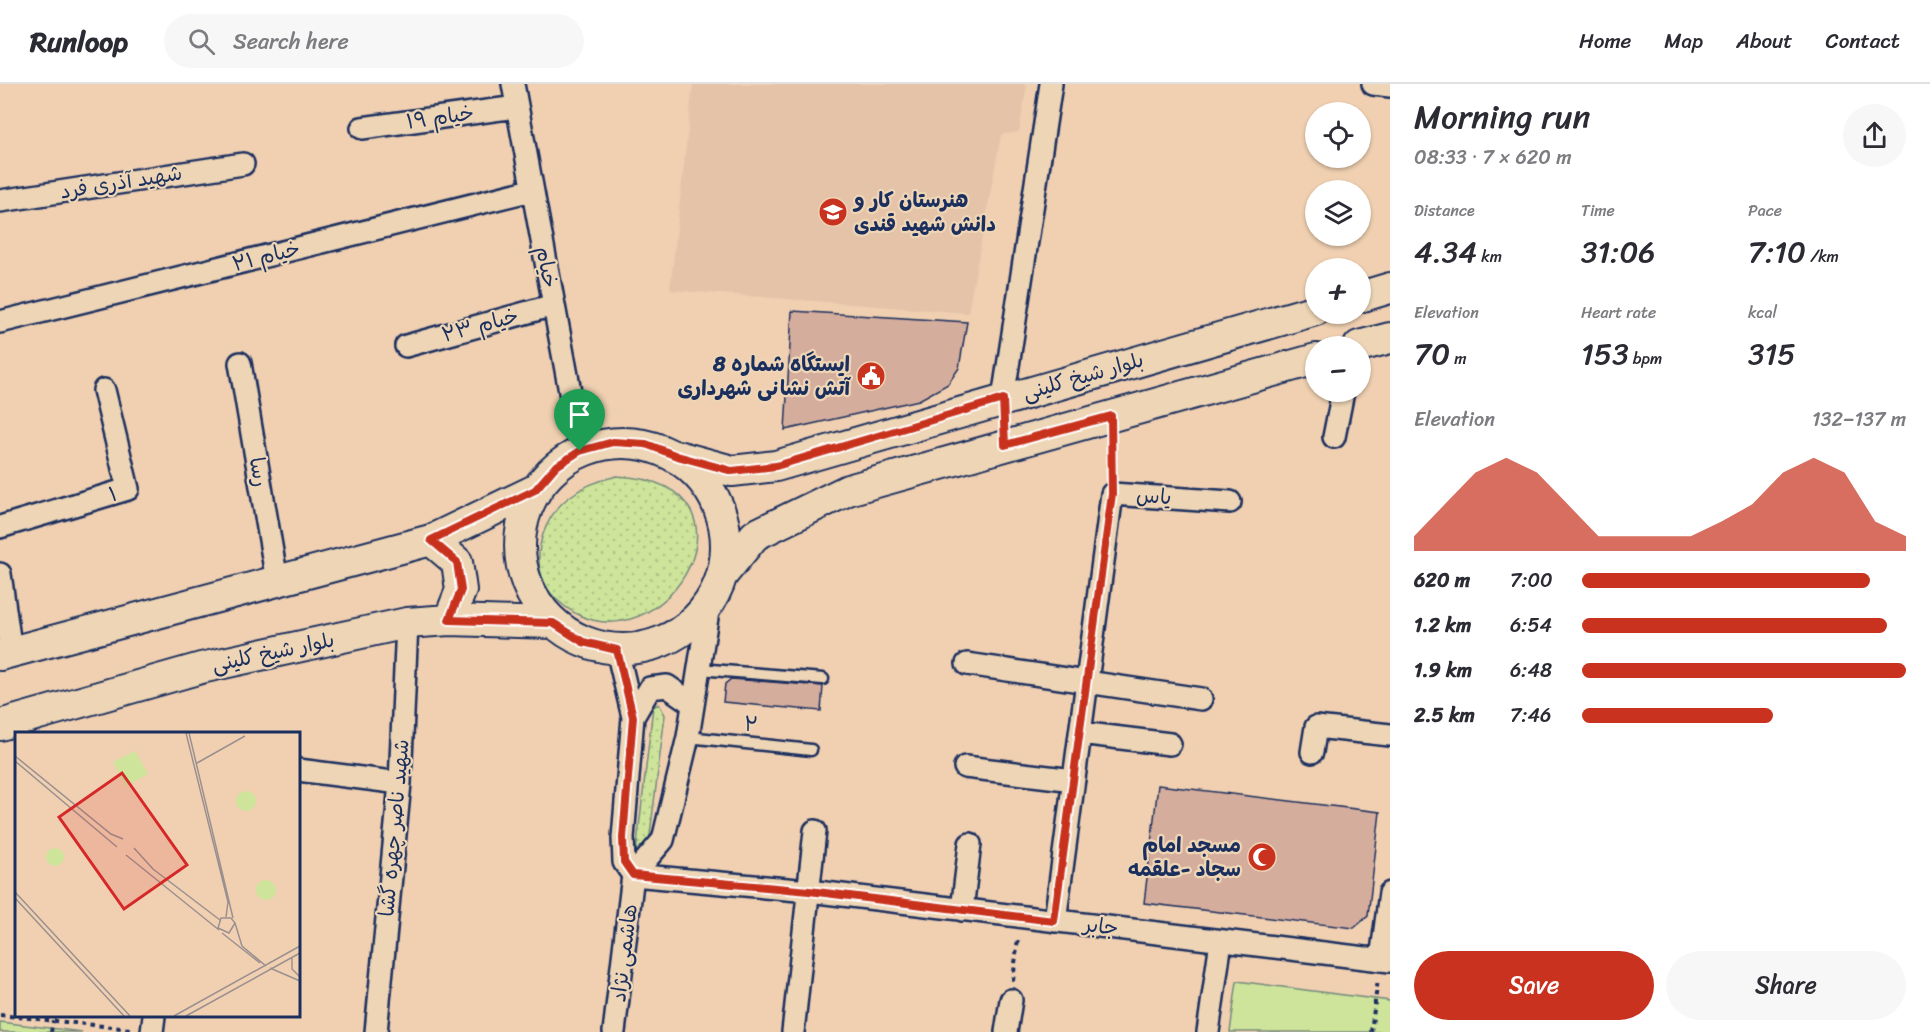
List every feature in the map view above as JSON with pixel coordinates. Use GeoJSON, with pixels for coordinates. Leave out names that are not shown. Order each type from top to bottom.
{"type":"FeatureCollection","features":[{"type":"Feature","properties":{"kind":"main road"},"geometry":{"type":"LineString","coordinates":[[1371,294],[1390,288]]}},
{"type":"Feature","properties":{"kind":"main road","name":"بلوار شیخ کلینی"},"geometry":{"type":"LineString","coordinates":[[677,456],[732,471],[776,466],[1305,313]]}},
{"type":"Feature","properties":{"kind":"main road"},"geometry":{"type":"LineString","coordinates":[[1371,343],[1390,338]]}},
{"type":"Feature","properties":{"kind":"main road"},"geometry":{"type":"LineString","coordinates":[[723,574],[727,540],[720,507],[703,478],[677,456],[646,444],[613,442],[580,451],[555,467],[535,490],[523,518],[519,556],[530,593],[553,623],[583,642],[617,650],[652,646],[684,630],[708,605],[723,574],[755,535],[848,490],[1305,362]]}},
{"type":"Feature","properties":{"kind":"main road"},"geometry":{"type":"LineString","coordinates":[[1003,399],[1005,445]]}},
{"type":"Feature","properties":{"kind":"main road"},"geometry":{"type":"LineString","coordinates":[[5,653],[431,540],[535,490]]}},
{"type":"Feature","properties":{"kind":"main road"},"geometry":{"type":"LineString","coordinates":[[431,540],[457,562],[461,590],[449,620]]}},
{"type":"Feature","properties":{"kind":"main road","name":"بلوار شیخ کلینی"},"geometry":{"type":"LineString","coordinates":[[0,724],[201,668],[407,623],[449,620],[553,623]]}},
{"type":"Feature","properties":{"kind":"street","name":"خیام"},"geometry":{"type":"LineString","coordinates":[[513,84],[580,451]]}},
{"type":"Feature","properties":{"kind":"street"},"geometry":{"type":"LineString","coordinates":[[1003,399],[1051,84]]}},
{"type":"Feature","properties":{"kind":"street"},"geometry":{"type":"LineString","coordinates":[[1373,84],[1390,86]]}},
{"type":"Feature","properties":{"kind":"street","name":"خیام ۱۹"},"geometry":{"type":"LineString","coordinates":[[362,128],[517,107]]}},
{"type":"Feature","properties":{"kind":"street","name":"شهید آذری فرد"},"geometry":{"type":"LineString","coordinates":[[0,201],[243,164]]}},
{"type":"Feature","properties":{"kind":"street","name":"خیام ۲۱"},"geometry":{"type":"LineString","coordinates":[[0,322],[532,190]]}},
{"type":"Feature","properties":{"kind":"street","name":"خیام ۲۳"},"geometry":{"type":"LineString","coordinates":[[406,346],[554,305]]}},
{"type":"Feature","properties":{"kind":"street","name":"رسا"},"geometry":{"type":"LineString","coordinates":[[240,363],[277,581]]}},
{"type":"Feature","properties":{"kind":"street","name":"۱"},"geometry":{"type":"LineString","coordinates":[[0,527],[128,489],[104,390]]}},
{"type":"Feature","properties":{"kind":"street"},"geometry":{"type":"LineString","coordinates":[[1334,437],[1340,402]]}},
{"type":"Feature","properties":{"kind":"street","name":"یاس"},"geometry":{"type":"LineString","coordinates":[[1054,921],[1112,494],[1230,502]]}},
{"type":"Feature","properties":{"kind":"street"},"geometry":{"type":"LineString","coordinates":[[0,574],[5,653]]}},
{"type":"Feature","properties":{"kind":"street"},"geometry":{"type":"LineString","coordinates":[[617,650],[633,717],[623,838],[624,862],[633,875],[663,840],[688,737],[708,605]]}},
{"type":"Feature","properties":{"kind":"street","name":"شهید ناصر چهره گشا"},"geometry":{"type":"LineString","coordinates":[[376,1032],[400,783],[407,623]]}},
{"type":"Feature","properties":{"kind":"street"},"geometry":{"type":"LineString","coordinates":[[967,664],[1201,699]]}},
{"type":"Feature","properties":{"kind":"street"},"geometry":{"type":"LineString","coordinates":[[633,717],[650,688],[667,686],[693,704]]}},
{"type":"Feature","properties":{"kind":"street"},"geometry":{"type":"LineString","coordinates":[[1312,752],[1316,727],[1390,735]]}},
{"type":"Feature","properties":{"kind":"street"},"geometry":{"type":"LineString","coordinates":[[1080,733],[1170,744]]}},
{"type":"Feature","properties":{"kind":"street"},"geometry":{"type":"LineString","coordinates":[[965,767],[1074,780]]}},
{"type":"Feature","properties":{"kind":"street"},"geometry":{"type":"LineString","coordinates":[[300,770],[400,783]]}},
{"type":"Feature","properties":{"kind":"street"},"geometry":{"type":"LineString","coordinates":[[793,1032],[815,831]]}},
{"type":"Feature","properties":{"kind":"street"},"geometry":{"type":"LineString","coordinates":[[962,910],[970,844]]}},
{"type":"Feature","properties":{"kind":"street","name":"جابر"},"geometry":{"type":"LineString","coordinates":[[633,875],[809,891],[1385,960]]}},
{"type":"Feature","properties":{"kind":"street","name":"هاشمی نژاد"},"geometry":{"type":"LineString","coordinates":[[614,1032],[633,875]]}},
{"type":"Feature","properties":{"kind":"street"},"geometry":{"type":"LineString","coordinates":[[1385,960],[1390,893]]}},
{"type":"Feature","properties":{"kind":"street"},"geometry":{"type":"LineString","coordinates":[[1208,1032],[1221,940]]}},
{"type":"Feature","properties":{"kind":"street"},"geometry":{"type":"LineString","coordinates":[[1006,1032],[1011,1000]]}},
{"type":"Feature","properties":{"kind":"lane"},"geometry":{"type":"LineString","coordinates":[[699,669],[823,679]]}},
{"type":"Feature","properties":{"kind":"lane","name":"۲"},"geometry":{"type":"LineString","coordinates":[[688,737],[811,750]]}},
{"type":"Feature","properties":{"kind":"path"},"geometry":{"type":"LineString","coordinates":[[1111,416],[1112,494]]}},
{"type":"Feature","properties":{"kind":"path"},"geometry":{"type":"LineString","coordinates":[[1011,1000],[1021,916]]}},
{"type":"Feature","properties":{"kind":"path"},"geometry":{"type":"LineString","coordinates":[[1371,1032],[1385,960]]}},
{"type":"Feature","properties":{"kind":"path"},"geometry":{"type":"LineString","coordinates":[[0,1015],[15,1016]]}},
{"type":"Feature","properties":{"kind":"path"},"geometry":{"type":"LineString","coordinates":[[21,1017],[153,1026]]}},
{"type":"Feature","properties":{"kind":"path"},"geometry":{"type":"LineString","coordinates":[[51,1032],[53,1020]]}},
{"type":"Feature","properties":{"kind":"shaded area","name":"هنرستان کار و دانش شهید قندی"},"geometry":{"type":"Polygon","coordinates":[[[693,84],[1027,84],[1019,132],[1001,135],[968,313],[670,290],[693,84]]]}},
{"type":"Feature","properties":{"kind":"green space"},"geometry":{"type":"Polygon","coordinates":[[[617,476],[666,487],[691,511],[696,542],[685,575],[662,602],[630,619],[593,620],[556,599],[547,588],[541,575],[540,547],[550,520],[568,498],[591,484],[617,476]]]}},
{"type":"Feature","properties":{"kind":"green space"},"geometry":{"type":"Polygon","coordinates":[[[659,704],[665,715],[647,858],[641,860],[636,853],[653,707],[659,704]]]}},
{"type":"Feature","properties":{"kind":"green space"},"geometry":{"type":"Polygon","coordinates":[[[1237,981],[1390,1001],[1390,1032],[1230,1032],[1237,981]]]}},
{"type":"Feature","properties":{"kind":"green space"},"geometry":{"type":"Polygon","coordinates":[[[0,1022],[82,1032],[0,1032],[0,1022]]]}},
{"type":"Feature","properties":{"kind":"building","name":"ایستگاه شماره 8 آتش نشانی شهرداری"},"geometry":{"type":"Polygon","coordinates":[[[792,311],[967,322],[959,368],[948,384],[919,400],[785,430],[792,311]]]}},
{"type":"Feature","properties":{"kind":"building"},"geometry":{"type":"Polygon","coordinates":[[[731,679],[823,686],[821,711],[723,702],[725,684],[731,679]]]}},
{"type":"Feature","properties":{"kind":"building","name":"مسجد امام سجاد -علقمه"},"geometry":{"type":"Polygon","coordinates":[[[1158,785],[1380,812],[1368,916],[1354,928],[1144,903],[1158,785]]]}},
{"type":"Feature","properties":{"kind":"place","name":"هنرستان کار و دانش شهید قندی"},"geometry":{"type":"Point","coordinates":[833,212]}},
{"type":"Feature","properties":{"kind":"place","name":"ایستگاه شماره 8 آتش نشانی شهرداری"},"geometry":{"type":"Point","coordinates":[871,376]}},
{"type":"Feature","properties":{"kind":"place","name":"مسجد امام سجاد -علقمه"},"geometry":{"type":"Point","coordinates":[1262,857]}},
{"type":"Feature","properties":{"kind":"route"},"geometry":{"type":"LineString","coordinates":[[1003,399],[1005,445],[1111,416],[1112,494],[1054,921],[809,891],[633,875],[624,862],[623,838],[633,717],[617,650],[583,642],[553,623],[449,620],[461,590],[457,562],[431,540],[535,490],[555,467],[580,451],[613,442],[646,444],[677,456],[732,471],[776,466],[1003,399]]}}]}
